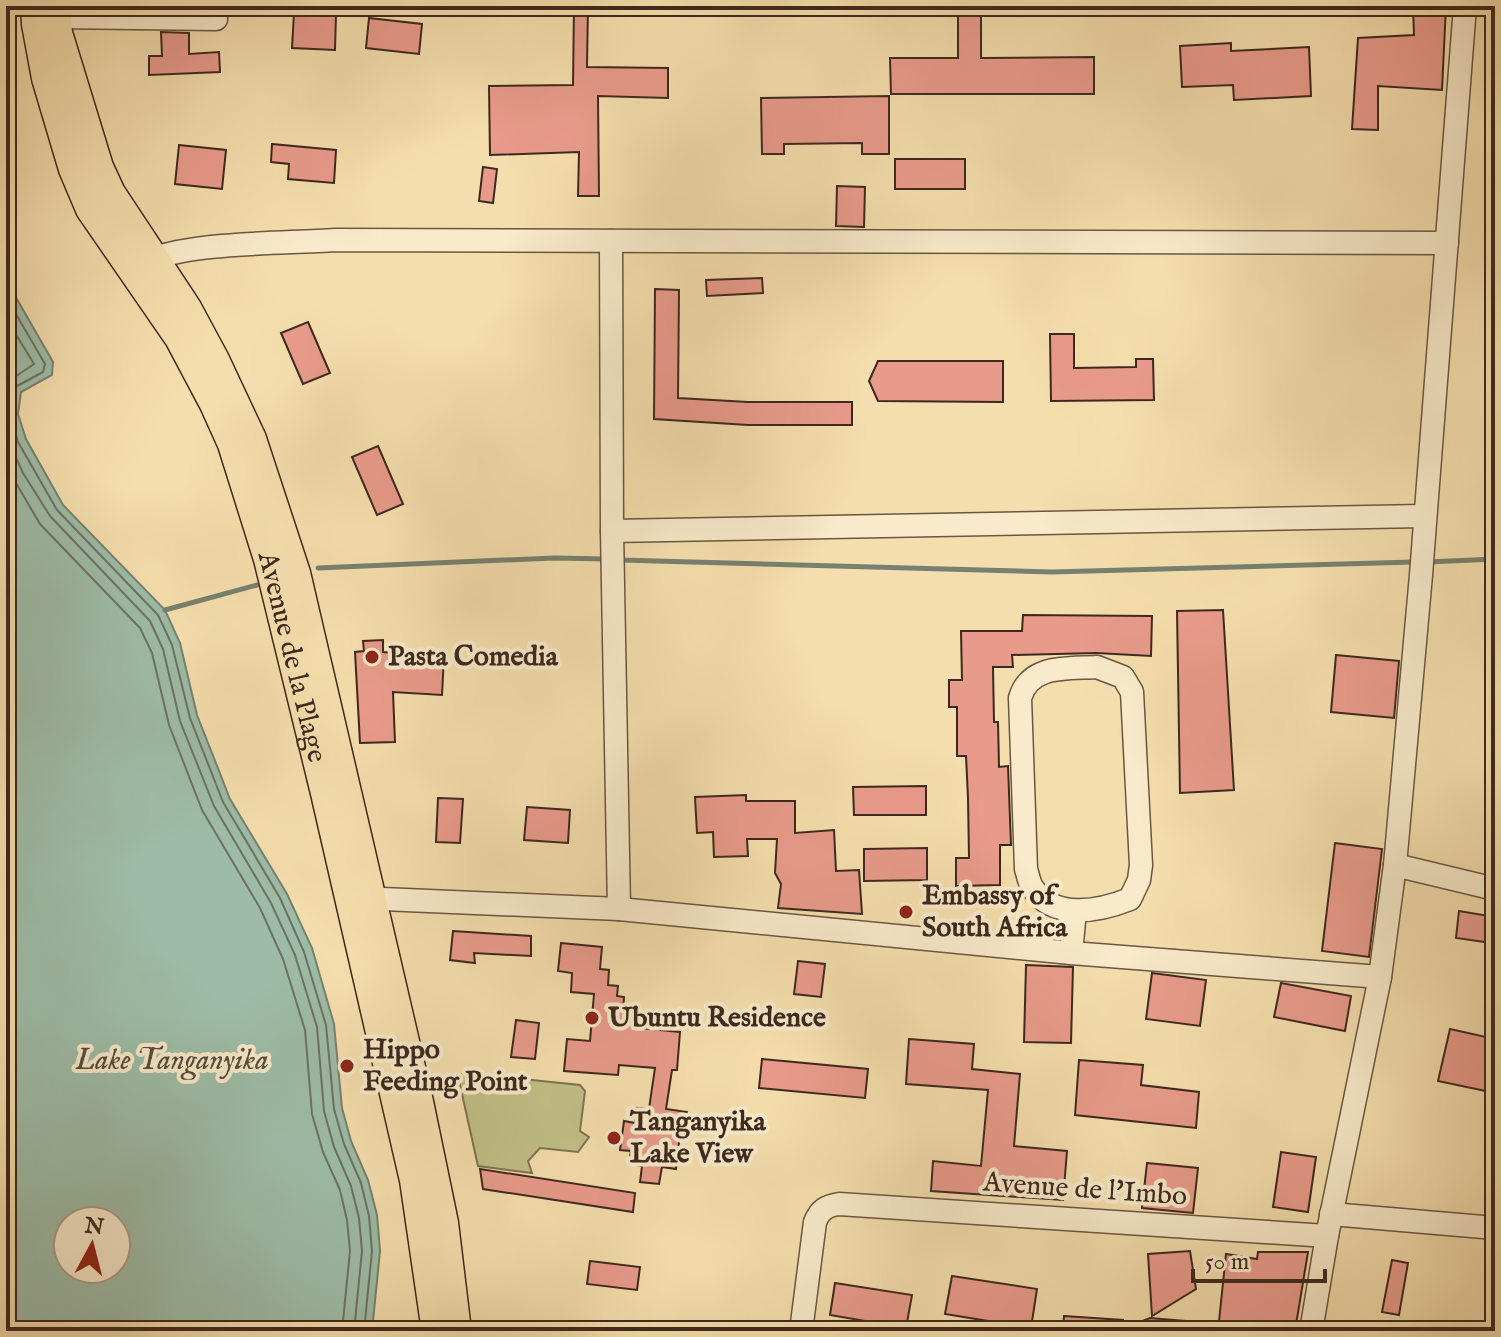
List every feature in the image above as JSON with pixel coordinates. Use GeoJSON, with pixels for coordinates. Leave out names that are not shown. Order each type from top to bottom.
{"type":"FeatureCollection","features":[{"type":"Feature","properties":{"kind":"main road","name":"Avenue de la Plage"},"geometry":{"type":"LineString","coordinates":[[41,12],[66,61],[99,167],[143,262]]}},
{"type":"Feature","properties":{"kind":"main road","name":"Avenue de la Plage"},"geometry":{"type":"LineString","coordinates":[[41,12],[58,124],[90,209],[187,308],[252,439],[302,595],[414,1180],[436,1331]]}},
{"type":"Feature","properties":{"kind":"main road","name":"Avenue de la Plage"},"geometry":{"type":"LineString","coordinates":[[362,898],[444,1223],[457,1331]]}},
{"type":"Feature","properties":{"kind":"street"},"geometry":{"type":"LineString","coordinates":[[1311,1331],[1329,1225],[1380,977],[1395,865],[1465,6]]}},
{"type":"Feature","properties":{"kind":"street"},"geometry":{"type":"LineString","coordinates":[[41,12],[216,19]]}},
{"type":"Feature","properties":{"kind":"street"},"geometry":{"type":"LineString","coordinates":[[143,262],[208,248],[335,240],[1447,243]]}},
{"type":"Feature","properties":{"kind":"street"},"geometry":{"type":"LineString","coordinates":[[611,241],[612,539],[619,909]]}},
{"type":"Feature","properties":{"kind":"street"},"geometry":{"type":"LineString","coordinates":[[612,539],[1424,524]]}},
{"type":"Feature","properties":{"kind":"street"},"geometry":{"type":"LineString","coordinates":[[1097,667],[1123,677],[1132,692],[1141,865],[1139,880],[1130,899],[1109,907],[1075,911],[1051,905],[1033,888],[1026,869],[1020,698],[1023,687],[1035,675],[1048,670],[1097,667]]}},
{"type":"Feature","properties":{"kind":"street"},"geometry":{"type":"LineString","coordinates":[[1395,865],[1495,889]]}},
{"type":"Feature","properties":{"kind":"street"},"geometry":{"type":"LineString","coordinates":[[362,898],[619,909],[1071,953],[1380,977]]}},
{"type":"Feature","properties":{"kind":"street"},"geometry":{"type":"LineString","coordinates":[[1071,953],[1075,911]]}},
{"type":"Feature","properties":{"kind":"street","name":"Avenue de l'Imbo"},"geometry":{"type":"LineString","coordinates":[[801,1331],[815,1222],[819,1212],[839,1204],[1329,1225],[1495,1228]]}},
{"type":"Feature","properties":{"kind":"shaded area"},"geometry":{"type":"Polygon","coordinates":[[[464,1073],[580,1085],[585,1091],[580,1131],[589,1137],[578,1152],[540,1148],[528,1161],[532,1173],[478,1166],[458,1076],[464,1073]]]}},
{"type":"Feature","properties":{"kind":"water","name":"Lake Tanganyika"},"geometry":{"type":"Polygon","coordinates":[[[6,280],[53,362],[52,375],[21,392],[18,414],[26,439],[63,505],[165,610],[180,643],[197,715],[230,799],[287,894],[312,948],[334,1024],[342,1108],[377,1215],[380,1251],[372,1331],[6,1331],[6,280]]]}},
{"type":"Feature","properties":{"kind":"building"},"geometry":{"type":"Polygon","coordinates":[[[574,6],[588,6],[587,67],[668,68],[668,98],[598,96],[599,196],[578,196],[579,152],[490,155],[489,86],[573,85],[574,6]]]}},
{"type":"Feature","properties":{"kind":"building"},"geometry":{"type":"Polygon","coordinates":[[[1413,6],[1446,6],[1442,90],[1378,86],[1378,130],[1352,129],[1358,38],[1414,35],[1413,6]]]}},
{"type":"Feature","properties":{"kind":"building"},"geometry":{"type":"Polygon","coordinates":[[[958,7],[981,7],[981,58],[1094,57],[1094,94],[891,94],[890,58],[958,58],[958,7]]]}},
{"type":"Feature","properties":{"kind":"building"},"geometry":{"type":"Polygon","coordinates":[[[294,13],[336,14],[335,50],[292,48],[294,13]]]}},
{"type":"Feature","properties":{"kind":"building"},"geometry":{"type":"Polygon","coordinates":[[[369,18],[422,24],[419,54],[366,48],[369,18]]]}},
{"type":"Feature","properties":{"kind":"building"},"geometry":{"type":"Polygon","coordinates":[[[161,32],[189,33],[189,54],[219,52],[220,72],[149,75],[149,56],[162,56],[161,32]]]}},
{"type":"Feature","properties":{"kind":"building"},"geometry":{"type":"Polygon","coordinates":[[[1231,43],[1231,51],[1309,47],[1311,96],[1234,100],[1233,85],[1182,87],[1180,46],[1231,43]]]}},
{"type":"Feature","properties":{"kind":"building"},"geometry":{"type":"Polygon","coordinates":[[[889,96],[889,154],[862,154],[862,143],[784,144],[784,154],[762,154],[761,98],[889,96]]]}},
{"type":"Feature","properties":{"kind":"building"},"geometry":{"type":"Polygon","coordinates":[[[272,144],[336,150],[334,183],[288,179],[289,164],[271,162],[272,144]]]}},
{"type":"Feature","properties":{"kind":"building"},"geometry":{"type":"Polygon","coordinates":[[[179,145],[226,150],[222,189],[175,184],[179,145]]]}},
{"type":"Feature","properties":{"kind":"building"},"geometry":{"type":"Polygon","coordinates":[[[895,159],[965,159],[965,189],[895,189],[895,159]]]}},
{"type":"Feature","properties":{"kind":"building"},"geometry":{"type":"Polygon","coordinates":[[[483,167],[497,169],[493,203],[479,201],[483,167]]]}},
{"type":"Feature","properties":{"kind":"building"},"geometry":{"type":"Polygon","coordinates":[[[837,186],[865,187],[864,227],[836,226],[837,186]]]}},
{"type":"Feature","properties":{"kind":"building"},"geometry":{"type":"Polygon","coordinates":[[[762,278],[763,293],[707,296],[706,280],[762,278]]]}},
{"type":"Feature","properties":{"kind":"building"},"geometry":{"type":"Polygon","coordinates":[[[655,289],[679,290],[678,398],[852,402],[852,425],[748,425],[654,419],[655,289]]]}},
{"type":"Feature","properties":{"kind":"building"},"geometry":{"type":"Polygon","coordinates":[[[308,322],[330,373],[303,384],[281,333],[308,322]]]}},
{"type":"Feature","properties":{"kind":"building"},"geometry":{"type":"Polygon","coordinates":[[[1050,334],[1074,334],[1074,368],[1136,367],[1136,359],[1153,359],[1154,400],[1051,401],[1050,334]]]}},
{"type":"Feature","properties":{"kind":"building"},"geometry":{"type":"Polygon","coordinates":[[[878,361],[1003,361],[1003,402],[878,401],[869,381],[878,361]]]}},
{"type":"Feature","properties":{"kind":"building"},"geometry":{"type":"Polygon","coordinates":[[[378,446],[403,504],[377,515],[352,457],[378,446]]]}},
{"type":"Feature","properties":{"kind":"building"},"geometry":{"type":"Polygon","coordinates":[[[1223,610],[1234,790],[1180,793],[1177,611],[1223,610]]]}},
{"type":"Feature","properties":{"kind":"building"},"geometry":{"type":"Polygon","coordinates":[[[1023,615],[1152,616],[1151,656],[1096,653],[1012,655],[1013,667],[993,667],[999,767],[1008,766],[1011,845],[1000,845],[1000,885],[956,886],[956,858],[969,858],[966,756],[957,756],[957,707],[949,707],[949,680],[962,680],[961,631],[1022,631],[1023,615]]]}},
{"type":"Feature","properties":{"kind":"building"},"geometry":{"type":"Polygon","coordinates":[[[383,640],[383,652],[444,656],[442,695],[393,692],[395,742],[360,743],[355,652],[364,651],[363,641],[383,640]]]}},
{"type":"Feature","properties":{"kind":"building"},"geometry":{"type":"Polygon","coordinates":[[[1336,655],[1399,661],[1394,718],[1331,712],[1336,655]]]}},
{"type":"Feature","properties":{"kind":"building"},"geometry":{"type":"Polygon","coordinates":[[[926,786],[926,815],[854,815],[853,787],[926,786]]]}},
{"type":"Feature","properties":{"kind":"building"},"geometry":{"type":"Polygon","coordinates":[[[746,795],[746,801],[795,801],[795,833],[834,830],[836,871],[859,870],[862,914],[778,908],[781,884],[775,873],[777,839],[747,839],[748,856],[714,857],[713,832],[697,833],[695,797],[746,795]]]}},
{"type":"Feature","properties":{"kind":"building"},"geometry":{"type":"Polygon","coordinates":[[[438,798],[463,799],[460,843],[436,842],[438,798]]]}},
{"type":"Feature","properties":{"kind":"building"},"geometry":{"type":"Polygon","coordinates":[[[527,807],[570,810],[568,843],[524,840],[527,807]]]}},
{"type":"Feature","properties":{"kind":"building"},"geometry":{"type":"Polygon","coordinates":[[[1335,843],[1382,849],[1369,957],[1322,951],[1335,843]]]}},
{"type":"Feature","properties":{"kind":"building"},"geometry":{"type":"Polygon","coordinates":[[[927,848],[927,880],[864,881],[864,849],[927,848]]]}},
{"type":"Feature","properties":{"kind":"building"},"geometry":{"type":"Polygon","coordinates":[[[1459,911],[1495,917],[1492,943],[1456,938],[1459,911]]]}},
{"type":"Feature","properties":{"kind":"building"},"geometry":{"type":"Polygon","coordinates":[[[453,931],[531,936],[531,956],[474,953],[475,963],[450,960],[453,931]]]}},
{"type":"Feature","properties":{"kind":"building"},"geometry":{"type":"Polygon","coordinates":[[[561,943],[602,947],[600,969],[609,970],[608,985],[618,986],[617,996],[624,997],[623,1014],[632,1014],[631,1027],[680,1032],[677,1070],[672,1070],[666,1109],[687,1112],[684,1134],[680,1134],[676,1169],[662,1167],[659,1184],[640,1182],[642,1166],[629,1164],[631,1151],[620,1150],[624,1121],[635,1123],[636,1108],[649,1109],[655,1068],[619,1065],[618,1075],[564,1071],[567,1039],[590,1041],[594,994],[571,992],[572,973],[558,971],[561,943]]]}},
{"type":"Feature","properties":{"kind":"building"},"geometry":{"type":"Polygon","coordinates":[[[798,961],[825,964],[821,997],[794,994],[798,961]]]}},
{"type":"Feature","properties":{"kind":"building"},"geometry":{"type":"Polygon","coordinates":[[[1026,965],[1073,967],[1071,1043],[1024,1042],[1026,965]]]}},
{"type":"Feature","properties":{"kind":"building"},"geometry":{"type":"Polygon","coordinates":[[[1152,973],[1206,980],[1200,1026],[1146,1019],[1152,973]]]}},
{"type":"Feature","properties":{"kind":"building"},"geometry":{"type":"Polygon","coordinates":[[[1281,983],[1351,996],[1345,1031],[1274,1017],[1281,983]]]}},
{"type":"Feature","properties":{"kind":"building"},"geometry":{"type":"Polygon","coordinates":[[[516,1020],[539,1023],[535,1059],[511,1057],[516,1020]]]}},
{"type":"Feature","properties":{"kind":"building"},"geometry":{"type":"Polygon","coordinates":[[[1450,1029],[1495,1039],[1495,1093],[1438,1081],[1450,1029]]]}},
{"type":"Feature","properties":{"kind":"building"},"geometry":{"type":"Polygon","coordinates":[[[909,1039],[974,1044],[972,1069],[1020,1074],[1014,1146],[1067,1151],[1063,1200],[931,1191],[933,1161],[981,1166],[988,1090],[906,1084],[909,1039]]]}},
{"type":"Feature","properties":{"kind":"building"},"geometry":{"type":"Polygon","coordinates":[[[762,1059],[868,1069],[865,1098],[759,1088],[762,1059]]]}},
{"type":"Feature","properties":{"kind":"building"},"geometry":{"type":"Polygon","coordinates":[[[1079,1060],[1143,1065],[1141,1085],[1199,1092],[1196,1128],[1075,1115],[1079,1060]]]}},
{"type":"Feature","properties":{"kind":"building"},"geometry":{"type":"Polygon","coordinates":[[[1281,1152],[1316,1157],[1308,1212],[1273,1207],[1281,1152]]]}},
{"type":"Feature","properties":{"kind":"building"},"geometry":{"type":"Polygon","coordinates":[[[1147,1163],[1198,1168],[1193,1213],[1142,1208],[1147,1163]]]}},
{"type":"Feature","properties":{"kind":"building"},"geometry":{"type":"Polygon","coordinates":[[[480,1169],[635,1193],[633,1212],[483,1189],[480,1169]]]}},
{"type":"Feature","properties":{"kind":"building"},"geometry":{"type":"Polygon","coordinates":[[[1190,1251],[1196,1289],[1152,1316],[1148,1254],[1190,1251]]]}},
{"type":"Feature","properties":{"kind":"building"},"geometry":{"type":"Polygon","coordinates":[[[1258,1252],[1308,1252],[1295,1331],[1218,1331],[1226,1254],[1257,1259],[1258,1252]]]}},
{"type":"Feature","properties":{"kind":"building"},"geometry":{"type":"Polygon","coordinates":[[[1392,1260],[1408,1263],[1399,1315],[1382,1312],[1392,1260]]]}},
{"type":"Feature","properties":{"kind":"building"},"geometry":{"type":"Polygon","coordinates":[[[590,1261],[640,1267],[637,1290],[587,1284],[590,1261]]]}},
{"type":"Feature","properties":{"kind":"building"},"geometry":{"type":"Polygon","coordinates":[[[952,1276],[1037,1289],[1031,1328],[945,1314],[952,1276]]]}},
{"type":"Feature","properties":{"kind":"building"},"geometry":{"type":"Polygon","coordinates":[[[835,1283],[912,1295],[906,1328],[830,1315],[835,1283]]]}},
{"type":"Feature","properties":{"kind":"building"},"geometry":{"type":"Polygon","coordinates":[[[1064,1316],[1123,1320],[1122,1329],[1150,1318],[1185,1321],[1184,1331],[1063,1331],[1064,1316]]]}},
{"type":"Feature","properties":{"kind":"waterway"},"geometry":{"type":"LineString","coordinates":[[318,568],[554,558],[606,559]]}},
{"type":"Feature","properties":{"kind":"waterway"},"geometry":{"type":"LineString","coordinates":[[1428,562],[1495,559]]}},
{"type":"Feature","properties":{"kind":"waterway"},"geometry":{"type":"LineString","coordinates":[[620,560],[1052,572],[1414,562]]}},
{"type":"Feature","properties":{"kind":"waterway"},"geometry":{"type":"LineString","coordinates":[[165,610],[257,585]]}},
{"type":"Feature","properties":{"kind":"place","name":"Pasta Comedia"},"geometry":{"type":"Point","coordinates":[372,657]}},
{"type":"Feature","properties":{"kind":"place","name":"Embassy of South Africa"},"geometry":{"type":"Point","coordinates":[906,912]}},
{"type":"Feature","properties":{"kind":"place","name":"Ubuntu Residence"},"geometry":{"type":"Point","coordinates":[592,1018]}},
{"type":"Feature","properties":{"kind":"place","name":"Hippo Feeding Point"},"geometry":{"type":"Point","coordinates":[347,1066]}},
{"type":"Feature","properties":{"kind":"place","name":"Tanganyika Lake View"},"geometry":{"type":"Point","coordinates":[614,1138]}}]}
